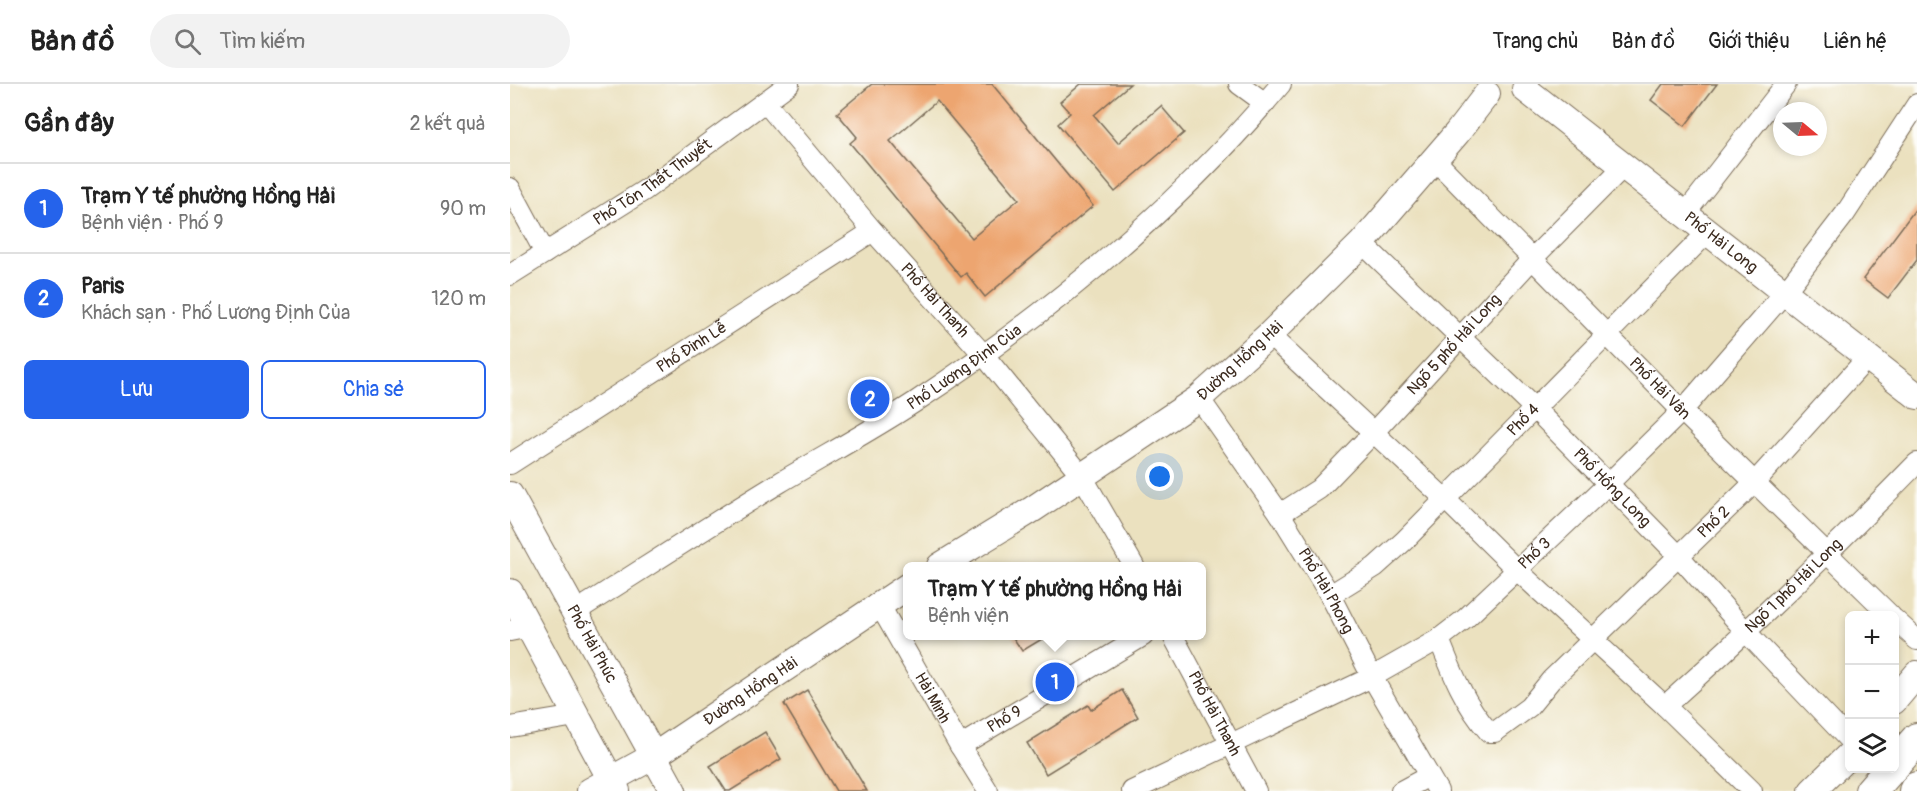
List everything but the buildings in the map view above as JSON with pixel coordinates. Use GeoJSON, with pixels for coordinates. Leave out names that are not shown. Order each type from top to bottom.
{"type":"FeatureCollection","features":[{"type":"Feature","properties":{"kind":"main road"},"geometry":{"type":"LineString","coordinates":[[1899,759],[1917,739]]}},
{"type":"Feature","properties":{"kind":"main road"},"geometry":{"type":"LineString","coordinates":[[1871,791],[1887,773]]}},
{"type":"Feature","properties":{"kind":"street","name":"Phố Tôn Thất Thuyết"},"geometry":{"type":"LineString","coordinates":[[510,275],[645,190],[789,84]]}},
{"type":"Feature","properties":{"kind":"street"},"geometry":{"type":"LineString","coordinates":[[1239,84],[1265,103]]}},
{"type":"Feature","properties":{"kind":"street","name":"Phố Lương Định Của"},"geometry":{"type":"LineString","coordinates":[[575,612],[777,484],[915,403],[983,354],[1100,264],[1192,180],[1245,127],[1281,84]]}},
{"type":"Feature","properties":{"kind":"street"},"geometry":{"type":"LineString","coordinates":[[1685,214],[1786,84]]}},
{"type":"Feature","properties":{"kind":"street"},"geometry":{"type":"LineString","coordinates":[[1483,89],[1500,98],[1513,97],[1526,86]]}},
{"type":"Feature","properties":{"kind":"street","name":"Phố Hải Long"},"geometry":{"type":"LineString","coordinates":[[1526,86],[1624,166],[1917,396]]}},
{"type":"Feature","properties":{"kind":"street","name":"Đường Hồng Hải"},"geometry":{"type":"LineString","coordinates":[[948,562],[1033,509],[1199,398],[1269,335],[1362,243],[1458,133],[1483,89]]}},
{"type":"Feature","properties":{"kind":"street","name":"Phố Hải Thanh"},"geometry":{"type":"LineString","coordinates":[[765,102],[873,231],[983,354],[1083,476],[1131,562]]}},
{"type":"Feature","properties":{"kind":"street","name":"Phố 3"},"geometry":{"type":"LineString","coordinates":[[1132,791],[1372,677],[1439,639],[1465,619],[1682,411],[1785,292],[1845,214],[1917,104]]}},
{"type":"Feature","properties":{"kind":"street","name":"Phố Hải Vân"},"geometry":{"type":"LineString","coordinates":[[1434,159],[1682,411],[1887,611]]}},
{"type":"Feature","properties":{"kind":"street","name":"Ngõ 5 phố Hải Long"},"geometry":{"type":"LineString","coordinates":[[1280,514],[1319,489],[1533,258],[1624,166]]}},
{"type":"Feature","properties":{"kind":"street"},"geometry":{"type":"LineString","coordinates":[[510,188],[545,253]]}},
{"type":"Feature","properties":{"kind":"street","name":"Phố Đinh Lễ"},"geometry":{"type":"LineString","coordinates":[[510,464],[873,231]]}},
{"type":"Feature","properties":{"kind":"street","name":"Phố 4"},"geometry":{"type":"LineString","coordinates":[[1330,596],[1375,567],[1404,541],[1708,232]]}},
{"type":"Feature","properties":{"kind":"street","name":"Phố Hồng Long"},"geometry":{"type":"LineString","coordinates":[[1362,243],[1535,408],[1679,556],[1747,633],[1845,736]]}},
{"type":"Feature","properties":{"kind":"street"},"geometry":{"type":"LineString","coordinates":[[1269,335],[1445,499],[1517,570],[1665,706],[1752,791]]}},
{"type":"Feature","properties":{"kind":"street","name":"Phố 2"},"geometry":{"type":"LineString","coordinates":[[1439,639],[1456,681],[1480,722],[1489,732],[1495,732],[1523,712],[1551,680],[1755,482],[1868,357]]}},
{"type":"Feature","properties":{"kind":"street","name":"Phố Hải Phong"},"geometry":{"type":"LineString","coordinates":[[1199,398],[1280,514],[1330,596],[1372,677],[1433,784]]}},
{"type":"Feature","properties":{"kind":"street","name":"Ngõ 1 phố Hải Long"},"geometry":{"type":"LineString","coordinates":[[1665,706],[1747,633],[1828,555],[1917,463]]}},
{"type":"Feature","properties":{"kind":"street","name":"Phố Hải Phúc"},"geometry":{"type":"LineString","coordinates":[[510,495],[673,791]]}},
{"type":"Feature","properties":{"kind":"street","name":"Đường Hồng Hải"},"geometry":{"type":"LineString","coordinates":[[606,787],[903,589]]}},
{"type":"Feature","properties":{"kind":"street"},"geometry":{"type":"LineString","coordinates":[[510,592],[520,629],[576,716],[606,787]]}},
{"type":"Feature","properties":{"kind":"street","name":"Hải Minh"},"geometry":{"type":"LineString","coordinates":[[879,604],[988,791]]}},
{"type":"Feature","properties":{"kind":"street"},"geometry":{"type":"LineString","coordinates":[[1899,624],[1917,640]]}},
{"type":"Feature","properties":{"kind":"street","name":"Phố 9"},"geometry":{"type":"LineString","coordinates":[[960,746],[1136,640]]}},
{"type":"Feature","properties":{"kind":"street","name":"Phố Hải Thanh"},"geometry":{"type":"LineString","coordinates":[[1175,640],[1256,791]]}},
{"type":"Feature","properties":{"kind":"street"},"geometry":{"type":"LineString","coordinates":[[1899,695],[1917,674]]}},
{"type":"Feature","properties":{"kind":"street"},"geometry":{"type":"LineString","coordinates":[[510,727],[576,716]]}},
{"type":"Feature","properties":{"kind":"street"},"geometry":{"type":"LineString","coordinates":[[1812,791],[1845,759]]}},
{"type":"Feature","properties":{"kind":"street"},"geometry":{"type":"LineString","coordinates":[[1401,791],[1433,784]]}},
{"type":"Feature","properties":{"kind":"place","name":"Paris"},"geometry":{"type":"Point","coordinates":[870,399]}},
{"type":"Feature","properties":{"kind":"place","name":"Trạm Y tế phường Hồng Hải"},"geometry":{"type":"Point","coordinates":[1055,682]}}]}
